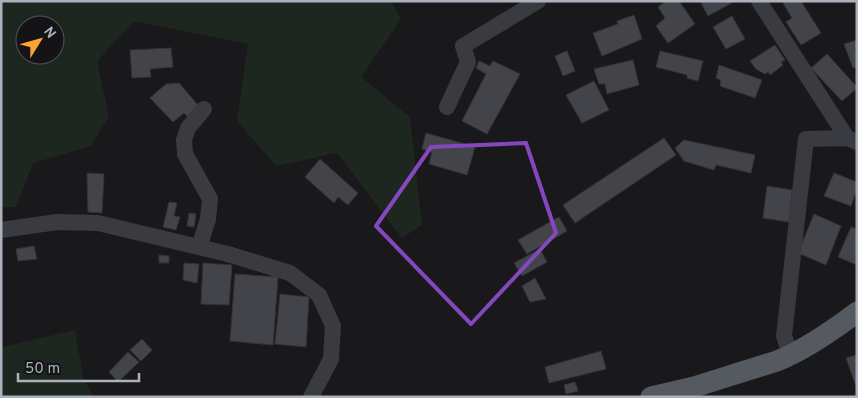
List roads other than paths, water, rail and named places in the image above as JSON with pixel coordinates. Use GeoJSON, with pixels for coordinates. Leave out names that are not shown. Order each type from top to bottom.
{"type":"FeatureCollection","features":[{"type":"Feature","properties":{"kind":"main road"},"geometry":{"type":"LineString","coordinates":[[651,397],[694,387],[777,361],[818,340],[857,312]]}},
{"type":"Feature","properties":{"kind":"street"},"geometry":{"type":"LineString","coordinates":[[447,107],[468,62],[463,46],[538,1]]}},
{"type":"Feature","properties":{"kind":"street"},"geometry":{"type":"LineString","coordinates":[[759,1],[852,140]]}},
{"type":"Feature","properties":{"kind":"street"},"geometry":{"type":"LineString","coordinates":[[199,247],[208,219],[210,199],[185,154],[184,140],[188,128],[204,109]]}},
{"type":"Feature","properties":{"kind":"street"},"geometry":{"type":"LineString","coordinates":[[791,355],[784,336],[806,139],[852,140]]}},
{"type":"Feature","properties":{"kind":"street"},"geometry":{"type":"LineString","coordinates":[[1,230],[57,222],[98,223],[228,254],[290,273],[319,295],[333,326],[330,359],[311,397]]}}]}
